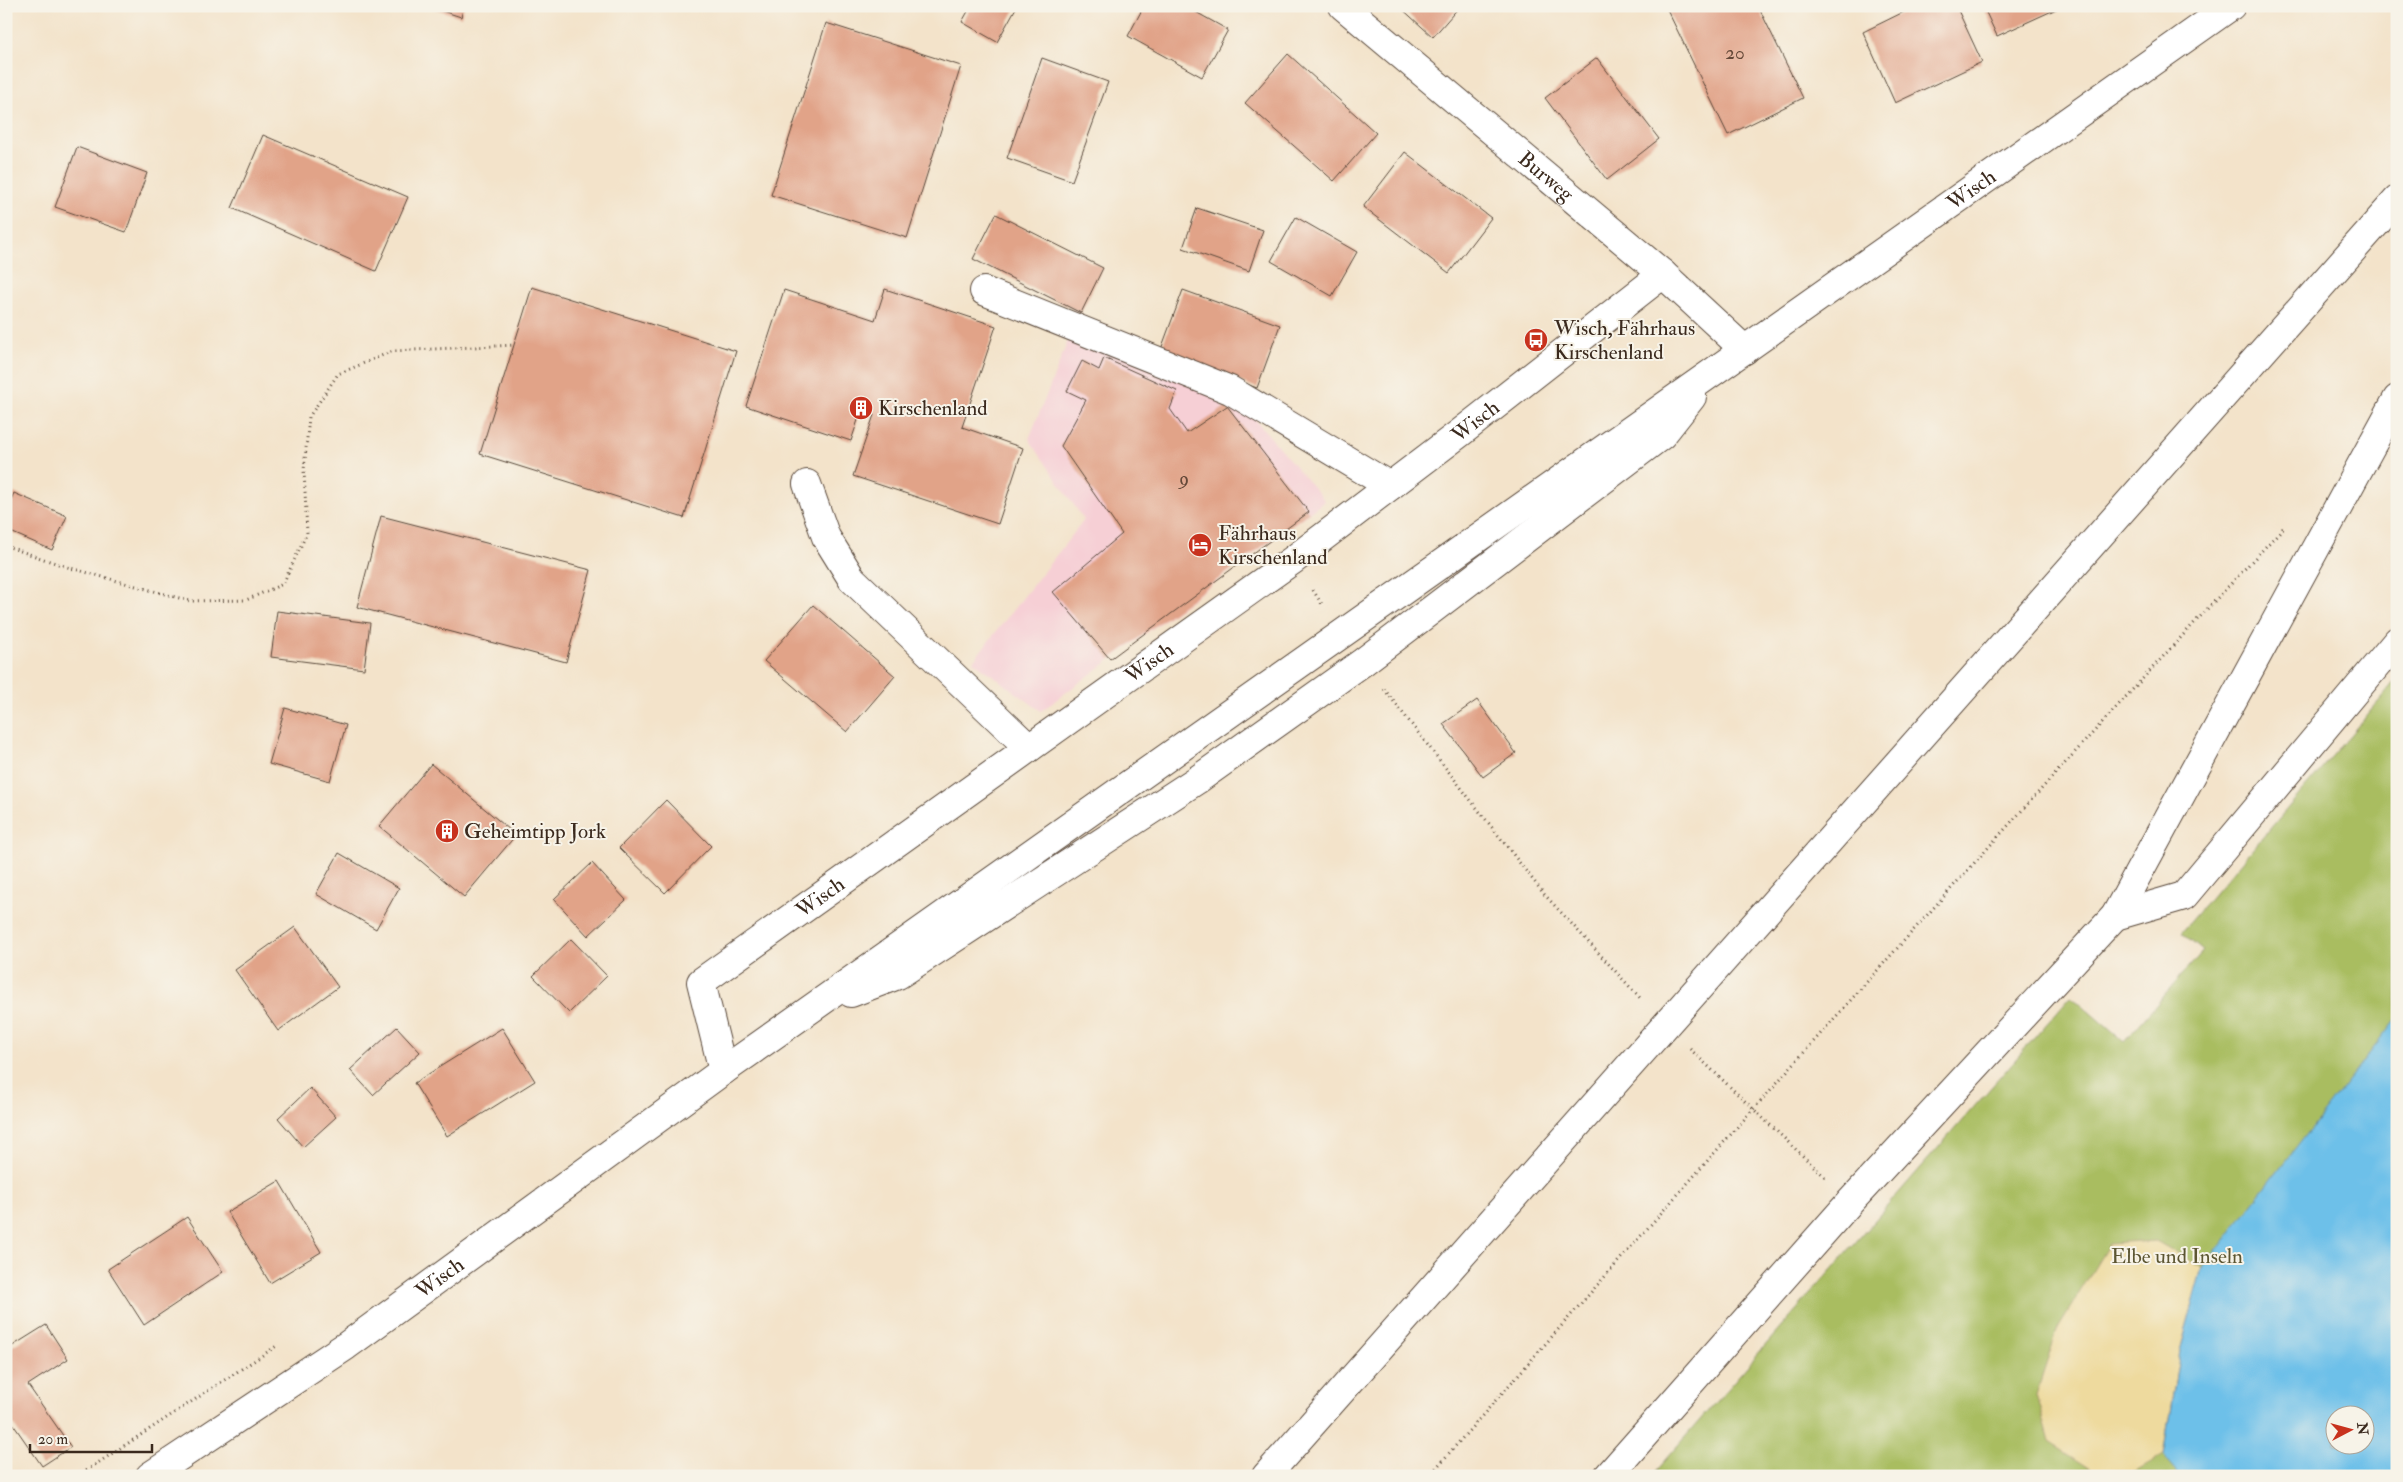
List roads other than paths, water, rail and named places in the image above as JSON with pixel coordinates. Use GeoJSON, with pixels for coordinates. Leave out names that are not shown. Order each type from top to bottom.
{"type":"FeatureCollection","features":[{"type":"Feature","properties":{"kind":"street","name":"Burweg"},"geometry":{"type":"LineString","coordinates":[[1344,6],[1663,274],[1745,350]]}},
{"type":"Feature","properties":{"kind":"street","name":"Wisch"},"geometry":{"type":"LineString","coordinates":[[150,1476],[346,1346],[810,1009],[1343,635],[2231,6]]}},
{"type":"Feature","properties":{"kind":"street"},"geometry":{"type":"LineString","coordinates":[[1266,1476],[2397,200]]}},
{"type":"Feature","properties":{"kind":"street","name":"Wisch"},"geometry":{"type":"LineString","coordinates":[[723,1071],[701,982],[1293,560],[1663,274]]}},
{"type":"Feature","properties":{"kind":"street"},"geometry":{"type":"LineString","coordinates":[[984,291],[1230,390],[1390,486]]}},
{"type":"Feature","properties":{"kind":"street","name":"Wisch"},"geometry":{"type":"LineString","coordinates":[[810,1009],[898,975],[1197,780],[1363,662],[1662,435],[1712,372]]}},
{"type":"Feature","properties":{"kind":"street"},"geometry":{"type":"LineString","coordinates":[[1608,1476],[1852,1201],[2115,916],[2397,399]]}},
{"type":"Feature","properties":{"kind":"street"},"geometry":{"type":"LineString","coordinates":[[807,484],[826,536],[852,579],[1029,748]]}},
{"type":"Feature","properties":{"kind":"street"},"geometry":{"type":"LineString","coordinates":[[2115,916],[2184,896],[2397,641]]}},
{"type":"Feature","properties":{"kind":"water"},"geometry":{"type":"Polygon","coordinates":[[[2397,1018],[2397,1476],[2181,1476],[2163,1455],[2180,1351],[2203,1268],[2397,1018]]]}},
{"type":"Feature","properties":{"kind":"place","name":"Wisch, Fährhaus Kirschenland"},"geometry":{"type":"Point","coordinates":[1536,340]}},
{"type":"Feature","properties":{"kind":"place","name":"Kirschenland"},"geometry":{"type":"Point","coordinates":[861,408]}},
{"type":"Feature","properties":{"kind":"place","name":"Fährhaus Kirschenland"},"geometry":{"type":"Point","coordinates":[1200,545]}},
{"type":"Feature","properties":{"kind":"place","name":"Geheimtipp Jork"},"geometry":{"type":"Point","coordinates":[447,831]}},
{"type":"Feature","properties":{"kind":"park label","name":"Elbe und Inseln"},"geometry":{"type":"Point","coordinates":[2177,1256]}}]}
